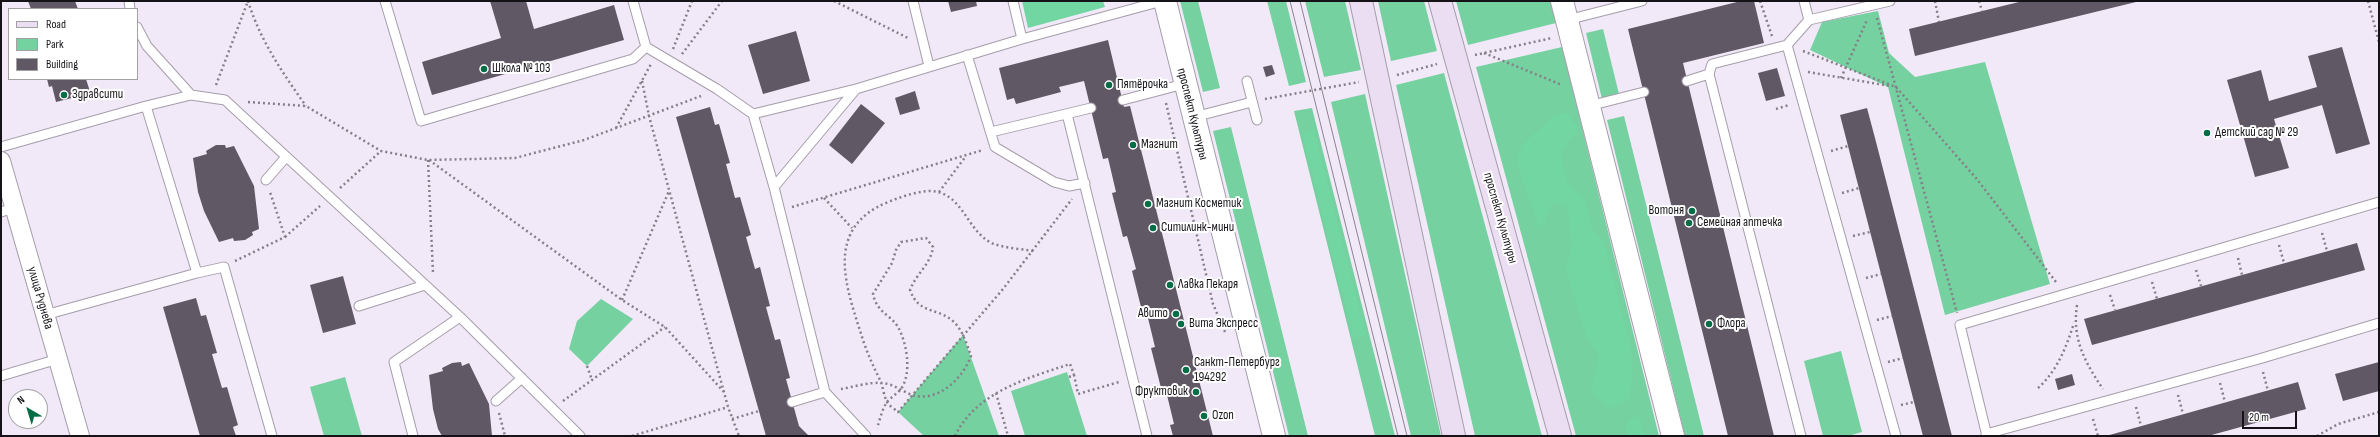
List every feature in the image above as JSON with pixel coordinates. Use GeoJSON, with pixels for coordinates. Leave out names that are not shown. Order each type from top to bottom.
{"type":"FeatureCollection","features":[{"type":"Feature","properties":{"kind":"main road"},"geometry":{"type":"LineString","coordinates":[[1361,1],[1454,436]]}},
{"type":"Feature","properties":{"kind":"main road","name":"проспект Культуры"},"geometry":{"type":"LineString","coordinates":[[1440,1],[1560,436]]}},
{"type":"Feature","properties":{"kind":"street","name":"проспект Культуры"},"geometry":{"type":"LineString","coordinates":[[1163,1],[1175,86],[1192,117],[1274,436]]}},
{"type":"Feature","properties":{"kind":"street"},"geometry":{"type":"LineString","coordinates":[[1563,19],[1588,100],[1673,436]]}},
{"type":"Feature","properties":{"kind":"street","name":"улица Руднева"},"geometry":{"type":"LineString","coordinates":[[1,161],[8,210],[45,315],[80,436]]}},
{"type":"Feature","properties":{"kind":"lane"},"geometry":{"type":"LineString","coordinates":[[385,1],[421,121],[633,59],[646,47]]}},
{"type":"Feature","properties":{"kind":"lane"},"geometry":{"type":"LineString","coordinates":[[633,1],[646,47],[717,89],[753,114],[774,188],[825,392],[866,436]]}},
{"type":"Feature","properties":{"kind":"lane"},"geometry":{"type":"LineString","coordinates":[[914,1],[929,66]]}},
{"type":"Feature","properties":{"kind":"lane"},"geometry":{"type":"LineString","coordinates":[[1012,1],[1022,39]]}},
{"type":"Feature","properties":{"kind":"lane"},"geometry":{"type":"LineString","coordinates":[[753,114],[856,89],[1022,39],[1163,1]]}},
{"type":"Feature","properties":{"kind":"lane"},"geometry":{"type":"LineString","coordinates":[[1563,19],[1642,1]]}},
{"type":"Feature","properties":{"kind":"lane"},"geometry":{"type":"LineString","coordinates":[[1804,1],[1809,20]]}},
{"type":"Feature","properties":{"kind":"lane"},"geometry":{"type":"LineString","coordinates":[[1801,436],[1709,74],[1712,64],[1787,45],[1809,20],[1890,1]]}},
{"type":"Feature","properties":{"kind":"lane"},"geometry":{"type":"LineString","coordinates":[[138,29],[147,46],[191,95]]}},
{"type":"Feature","properties":{"kind":"lane"},"geometry":{"type":"LineString","coordinates":[[1787,45],[1896,436]]}},
{"type":"Feature","properties":{"kind":"lane"},"geometry":{"type":"LineString","coordinates":[[967,55],[995,147],[1054,182],[1070,186],[1085,183]]}},
{"type":"Feature","properties":{"kind":"lane"},"geometry":{"type":"LineString","coordinates":[[1687,81],[1709,74]]}},
{"type":"Feature","properties":{"kind":"lane"},"geometry":{"type":"LineString","coordinates":[[1247,81],[1257,120]]}},
{"type":"Feature","properties":{"kind":"lane"},"geometry":{"type":"LineString","coordinates":[[1123,100],[1175,86]]}},
{"type":"Feature","properties":{"kind":"lane"},"geometry":{"type":"LineString","coordinates":[[774,188],[856,89]]}},
{"type":"Feature","properties":{"kind":"lane"},"geometry":{"type":"LineString","coordinates":[[1588,100],[1644,92]]}},
{"type":"Feature","properties":{"kind":"lane"},"geometry":{"type":"LineString","coordinates":[[1,147],[146,106],[191,95],[225,100],[460,317],[580,436]]}},
{"type":"Feature","properties":{"kind":"lane"},"geometry":{"type":"LineString","coordinates":[[1192,117],[1252,102]]}},
{"type":"Feature","properties":{"kind":"lane"},"geometry":{"type":"LineString","coordinates":[[146,106],[197,273]]}},
{"type":"Feature","properties":{"kind":"lane"},"geometry":{"type":"LineString","coordinates":[[991,132],[1091,108]]}},
{"type":"Feature","properties":{"kind":"lane"},"geometry":{"type":"LineString","coordinates":[[1067,114],[1148,436]]}},
{"type":"Feature","properties":{"kind":"lane"},"geometry":{"type":"LineString","coordinates":[[266,180],[286,157]]}},
{"type":"Feature","properties":{"kind":"lane"},"geometry":{"type":"LineString","coordinates":[[2379,202],[2064,293],[1960,325],[1986,435],[2217,371],[2379,323]]}},
{"type":"Feature","properties":{"kind":"lane"},"geometry":{"type":"LineString","coordinates":[[45,315],[224,267],[272,436]]}},
{"type":"Feature","properties":{"kind":"lane"},"geometry":{"type":"LineString","coordinates":[[359,306],[425,285]]}},
{"type":"Feature","properties":{"kind":"lane"},"geometry":{"type":"LineString","coordinates":[[413,436],[394,362],[460,317]]}},
{"type":"Feature","properties":{"kind":"lane"},"geometry":{"type":"LineString","coordinates":[[1,376],[58,359]]}},
{"type":"Feature","properties":{"kind":"lane"},"geometry":{"type":"LineString","coordinates":[[496,401],[522,378]]}},
{"type":"Feature","properties":{"kind":"lane"},"geometry":{"type":"LineString","coordinates":[[792,402],[825,392]]}},
{"type":"Feature","properties":{"kind":"path"},"geometry":{"type":"LineString","coordinates":[[212,98],[248,1]]}},
{"type":"Feature","properties":{"kind":"path"},"geometry":{"type":"LineString","coordinates":[[248,1],[255,24],[273,58],[306,106],[381,150],[428,160],[515,158],[616,129],[717,89]]}},
{"type":"Feature","properties":{"kind":"path"},"geometry":{"type":"LineString","coordinates":[[672,62],[692,1]]}},
{"type":"Feature","properties":{"kind":"path"},"geometry":{"type":"LineString","coordinates":[[672,62],[722,1]]}},
{"type":"Feature","properties":{"kind":"path"},"geometry":{"type":"LineString","coordinates":[[834,1],[924,46]]}},
{"type":"Feature","properties":{"kind":"path"},"geometry":{"type":"LineString","coordinates":[[1760,1],[1776,48]]}},
{"type":"Feature","properties":{"kind":"path"},"geometry":{"type":"LineString","coordinates":[[1935,1],[1939,22]]}},
{"type":"Feature","properties":{"kind":"path"},"geometry":{"type":"LineString","coordinates":[[1980,1],[1982,11]]}},
{"type":"Feature","properties":{"kind":"path"},"geometry":{"type":"LineString","coordinates":[[2368,1],[2379,42]]}},
{"type":"Feature","properties":{"kind":"path"},"geometry":{"type":"LineString","coordinates":[[1841,78],[1844,67],[1874,5]]}},
{"type":"Feature","properties":{"kind":"path"},"geometry":{"type":"LineString","coordinates":[[1874,5],[1960,325]]}},
{"type":"Feature","properties":{"kind":"path"},"geometry":{"type":"LineString","coordinates":[[1473,56],[1484,53],[1563,19]]}},
{"type":"Feature","properties":{"kind":"path"},"geometry":{"type":"LineString","coordinates":[[1787,45],[1896,87],[1976,178],[2064,293]]}},
{"type":"Feature","properties":{"kind":"path"},"geometry":{"type":"LineString","coordinates":[[616,129],[656,53]]}},
{"type":"Feature","properties":{"kind":"path"},"geometry":{"type":"LineString","coordinates":[[1484,53],[1588,100]]}},
{"type":"Feature","properties":{"kind":"path"},"geometry":{"type":"LineString","coordinates":[[1393,76],[1441,63]]}},
{"type":"Feature","properties":{"kind":"path"},"geometry":{"type":"LineString","coordinates":[[1794,70],[1896,87]]}},
{"type":"Feature","properties":{"kind":"path"},"geometry":{"type":"LineString","coordinates":[[642,81],[669,190],[728,407],[739,436]]}},
{"type":"Feature","properties":{"kind":"path"},"geometry":{"type":"LineString","coordinates":[[1252,102],[1363,82]]}},
{"type":"Feature","properties":{"kind":"path"},"geometry":{"type":"LineString","coordinates":[[1175,86],[1168,118],[1213,304],[1228,338]]}},
{"type":"Feature","properties":{"kind":"path"},"geometry":{"type":"LineString","coordinates":[[225,100],[306,106]]}},
{"type":"Feature","properties":{"kind":"path"},"geometry":{"type":"LineString","coordinates":[[1818,154],[1848,146]]}},
{"type":"Feature","properties":{"kind":"path"},"geometry":{"type":"LineString","coordinates":[[779,211],[995,147]]}},
{"type":"Feature","properties":{"kind":"path"},"geometry":{"type":"LineString","coordinates":[[940,192],[967,155]]}},
{"type":"Feature","properties":{"kind":"path"},"geometry":{"type":"LineString","coordinates":[[428,160],[434,293]]}},
{"type":"Feature","properties":{"kind":"path"},"geometry":{"type":"LineString","coordinates":[[428,160],[622,300],[665,327],[724,392]]}},
{"type":"Feature","properties":{"kind":"path"},"geometry":{"type":"LineString","coordinates":[[224,267],[285,237],[266,180]]}},
{"type":"Feature","properties":{"kind":"path"},"geometry":{"type":"LineString","coordinates":[[1033,251],[994,244],[979,234],[963,209],[952,199],[940,192],[918,193],[876,207],[852,228],[846,247],[845,271],[848,290],[872,366],[881,382],[887,402],[898,412],[1033,251],[1085,183]]}},
{"type":"Feature","properties":{"kind":"path"},"geometry":{"type":"LineString","coordinates":[[622,300],[669,190]]}},
{"type":"Feature","properties":{"kind":"path"},"geometry":{"type":"LineString","coordinates":[[824,198],[852,228]]}},
{"type":"Feature","properties":{"kind":"path"},"geometry":{"type":"LineString","coordinates":[[2318,219],[2327,251]]}},
{"type":"Feature","properties":{"kind":"path"},"geometry":{"type":"LineString","coordinates":[[2276,232],[2284,263]]}},
{"type":"Feature","properties":{"kind":"path"},"geometry":{"type":"LineString","coordinates":[[825,392],[881,382],[901,389],[912,395],[924,397],[947,388],[962,374],[972,356],[963,335],[954,323],[943,315],[926,310],[914,300],[910,290],[915,277],[932,259],[933,248],[926,238],[901,242],[896,250],[892,263],[872,294],[875,303],[897,325],[905,342],[908,353],[905,378],[901,389],[887,402],[877,429]]}},
{"type":"Feature","properties":{"kind":"path"},"geometry":{"type":"LineString","coordinates":[[2038,388],[2051,376],[2068,343],[2074,322],[2079,289]]}},
{"type":"Feature","properties":{"kind":"path"},"geometry":{"type":"LineString","coordinates":[[2074,322],[2085,362],[2111,401]]}},
{"type":"Feature","properties":{"kind":"path"},"geometry":{"type":"LineString","coordinates":[[553,409],[665,327]]}},
{"type":"Feature","properties":{"kind":"path"},"geometry":{"type":"LineString","coordinates":[[2259,359],[2268,391]]}},
{"type":"Feature","properties":{"kind":"path"},"geometry":{"type":"LineString","coordinates":[[955,436],[964,422],[982,404],[996,393],[1013,384],[1070,364],[1078,394],[1133,378]]}},
{"type":"Feature","properties":{"kind":"path"},"geometry":{"type":"LineString","coordinates":[[587,366],[592,380]]}},
{"type":"Feature","properties":{"kind":"path"},"geometry":{"type":"LineString","coordinates":[[2217,371],[2225,402]]}},
{"type":"Feature","properties":{"kind":"path"},"geometry":{"type":"LineString","coordinates":[[1069,377],[1074,375]]}},
{"type":"Feature","properties":{"kind":"path"},"geometry":{"type":"LineString","coordinates":[[2174,383],[2183,414]]}},
{"type":"Feature","properties":{"kind":"path"},"geometry":{"type":"LineString","coordinates":[[996,393],[1008,436]]}},
{"type":"Feature","properties":{"kind":"path"},"geometry":{"type":"LineString","coordinates":[[2132,394],[2141,426]]}},
{"type":"Feature","properties":{"kind":"path"},"geometry":{"type":"LineString","coordinates":[[496,401],[505,436]]}},
{"type":"Feature","properties":{"kind":"path"},"geometry":{"type":"LineString","coordinates":[[632,436],[728,407]]}},
{"type":"Feature","properties":{"kind":"path"},"geometry":{"type":"LineString","coordinates":[[2090,407],[2098,436]]}},
{"type":"Feature","properties":{"kind":"path"},"geometry":{"type":"LineString","coordinates":[[732,419],[759,411]]}},
{"type":"Feature","properties":{"kind":"path"},"geometry":{"type":"LineString","coordinates":[[2317,436],[2338,424],[2379,412]]}},
{"type":"Feature","properties":{"kind":"green space"},"geometry":{"type":"Polygon","coordinates":[[[1022,1],[1103,1],[1105,7],[1028,28],[1022,1]]]}},
{"type":"Feature","properties":{"kind":"green space"},"geometry":{"type":"Polygon","coordinates":[[[1180,1],[1198,1],[1220,88],[1203,92],[1180,1]]]}},
{"type":"Feature","properties":{"kind":"green space"},"geometry":{"type":"Polygon","coordinates":[[[1267,1],[1286,1],[1306,82],[1289,86],[1267,1]]]}},
{"type":"Feature","properties":{"kind":"green space"},"geometry":{"type":"Polygon","coordinates":[[[1305,1],[1345,1],[1361,70],[1324,77],[1305,1]]]}},
{"type":"Feature","properties":{"kind":"green space"},"geometry":{"type":"Polygon","coordinates":[[[1378,1],[1424,1],[1437,51],[1391,61],[1378,1]]]}},
{"type":"Feature","properties":{"kind":"green space"},"geometry":{"type":"Polygon","coordinates":[[[1456,1],[1550,1],[1556,23],[1468,45],[1456,1]]]}},
{"type":"Feature","properties":{"kind":"green space"},"geometry":{"type":"Polygon","coordinates":[[[1878,11],[1889,53],[1915,77],[1985,62],[2050,284],[1945,315],[1888,87],[1810,50],[1822,22],[1878,11]]]}},
{"type":"Feature","properties":{"kind":"green space"},"geometry":{"type":"Polygon","coordinates":[[[1603,29],[1619,94],[1602,99],[1586,33],[1603,29]]]}},
{"type":"Feature","properties":{"kind":"green space"},"geometry":{"type":"Polygon","coordinates":[[[1562,47],[1659,436],[1576,436],[1476,67],[1562,47]]]}},
{"type":"Feature","properties":{"kind":"green space"},"geometry":{"type":"Polygon","coordinates":[[[1444,73],[1542,436],[1475,436],[1396,85],[1444,73]]]}},
{"type":"Feature","properties":{"kind":"green space"},"geometry":{"type":"Polygon","coordinates":[[[1365,94],[1441,436],[1411,436],[1331,102],[1365,94]]]}},
{"type":"Feature","properties":{"kind":"green space"},"geometry":{"type":"Polygon","coordinates":[[[1312,108],[1395,436],[1375,436],[1294,111],[1312,108]]]}},
{"type":"Feature","properties":{"kind":"green space"},"geometry":{"type":"Polygon","coordinates":[[[1567,113],[1576,125],[1577,132],[1561,150],[1566,182],[1585,200],[1592,230],[1603,240],[1631,347],[1633,373],[1630,398],[1610,408],[1598,398],[1591,386],[1599,357],[1587,339],[1566,270],[1572,245],[1567,206],[1553,203],[1542,227],[1538,224],[1517,164],[1521,146],[1553,116],[1567,113]]]}},
{"type":"Feature","properties":{"kind":"green space"},"geometry":{"type":"Polygon","coordinates":[[[1624,116],[1704,436],[1685,436],[1607,120],[1624,116]]]}},
{"type":"Feature","properties":{"kind":"green space"},"geometry":{"type":"Polygon","coordinates":[[[1231,127],[1308,436],[1289,436],[1213,131],[1231,127]]]}},
{"type":"Feature","properties":{"kind":"green space"},"geometry":{"type":"Polygon","coordinates":[[[1314,129],[1366,335],[1354,338],[1302,133],[1314,129]]]}},
{"type":"Feature","properties":{"kind":"green space"},"geometry":{"type":"Polygon","coordinates":[[[601,299],[633,319],[587,366],[569,349],[577,321],[601,299]]]}},
{"type":"Feature","properties":{"kind":"green space"},"geometry":{"type":"Polygon","coordinates":[[[963,335],[999,436],[924,436],[898,412],[963,335]]]}},
{"type":"Feature","properties":{"kind":"green space"},"geometry":{"type":"Polygon","coordinates":[[[1841,351],[1862,432],[1848,436],[1823,436],[1804,361],[1841,351]]]}},
{"type":"Feature","properties":{"kind":"green space"},"geometry":{"type":"Polygon","coordinates":[[[1067,372],[1087,436],[1025,436],[1011,391],[1067,372]]]}},
{"type":"Feature","properties":{"kind":"green space"},"geometry":{"type":"Polygon","coordinates":[[[345,377],[362,436],[324,436],[310,387],[345,377]]]}},
{"type":"Feature","properties":{"kind":"green space"},"geometry":{"type":"Polygon","coordinates":[[[1635,416],[1639,417],[1644,436],[1627,435],[1627,423],[1635,416]]]}},
{"type":"Feature","properties":{"kind":"building"},"geometry":{"type":"Polygon","coordinates":[[[28,1],[75,1],[78,8],[31,8],[28,1]]]}},
{"type":"Feature","properties":{"kind":"building"},"geometry":{"type":"Polygon","coordinates":[[[490,1],[526,1],[534,29],[614,5],[624,40],[432,95],[422,62],[501,38],[490,1]]]}},
{"type":"Feature","properties":{"kind":"building"},"geometry":{"type":"Polygon","coordinates":[[[948,1],[976,1],[977,6],[951,12],[948,1]]]}},
{"type":"Feature","properties":{"kind":"building"},"geometry":{"type":"Polygon","coordinates":[[[1741,1],[1754,1],[1764,43],[1683,63],[1774,436],[1728,436],[1628,29],[1741,1]]]}},
{"type":"Feature","properties":{"kind":"building"},"geometry":{"type":"Polygon","coordinates":[[[2023,1],[2136,2],[1915,56],[1909,29],[2023,1]]]}},
{"type":"Feature","properties":{"kind":"building"},"geometry":{"type":"Polygon","coordinates":[[[796,31],[810,81],[763,94],[748,45],[796,31]]]}},
{"type":"Feature","properties":{"kind":"building"},"geometry":{"type":"Polygon","coordinates":[[[1108,40],[1124,107],[1130,106],[1213,436],[1173,436],[1170,425],[1174,424],[1166,391],[1162,392],[1151,348],[1155,347],[1147,314],[1143,315],[1132,271],[1136,269],[1127,236],[1123,237],[1112,193],[1116,192],[1108,158],[1103,159],[1084,81],[1059,87],[1061,92],[1016,104],[1014,98],[1007,100],[999,68],[1108,40]]]}},
{"type":"Feature","properties":{"kind":"building"},"geometry":{"type":"Polygon","coordinates":[[[2342,47],[2370,144],[2336,154],[2322,105],[2274,119],[2289,168],[2255,177],[2227,80],[2261,70],[2269,101],[2317,87],[2308,56],[2342,47]]]}},
{"type":"Feature","properties":{"kind":"building"},"geometry":{"type":"Polygon","coordinates":[[[1272,65],[1275,74],[1266,77],[1263,67],[1272,65]]]}},
{"type":"Feature","properties":{"kind":"building"},"geometry":{"type":"Polygon","coordinates":[[[1777,68],[1785,96],[1766,101],[1758,73],[1777,68]]]}},
{"type":"Feature","properties":{"kind":"building"},"geometry":{"type":"Polygon","coordinates":[[[47,80],[86,80],[92,98],[81,101],[80,96],[56,102],[52,86],[49,87],[47,80]]]}},
{"type":"Feature","properties":{"kind":"building"},"geometry":{"type":"Polygon","coordinates":[[[915,91],[920,109],[900,115],[895,98],[915,91]]]}},
{"type":"Feature","properties":{"kind":"building"},"geometry":{"type":"Polygon","coordinates":[[[861,104],[885,123],[852,164],[829,145],[861,104]]]}},
{"type":"Feature","properties":{"kind":"building"},"geometry":{"type":"Polygon","coordinates":[[[710,107],[715,125],[719,124],[730,163],[726,164],[735,198],[740,197],[751,235],[746,237],[755,269],[760,267],[770,306],[766,307],[775,340],[780,339],[790,378],[786,379],[799,426],[809,436],[766,436],[676,117],[710,107]]]}},
{"type":"Feature","properties":{"kind":"building"},"geometry":{"type":"Polygon","coordinates":[[[1867,108],[1952,436],[1923,436],[1914,402],[1840,115],[1867,108]]]}},
{"type":"Feature","properties":{"kind":"building"},"geometry":{"type":"Polygon","coordinates":[[[216,145],[225,145],[226,148],[234,146],[254,186],[259,229],[252,232],[253,235],[245,240],[234,241],[233,238],[219,242],[204,211],[198,192],[193,158],[207,154],[206,151],[216,145]]]}},
{"type":"Feature","properties":{"kind":"building"},"geometry":{"type":"Polygon","coordinates":[[[2357,243],[2365,270],[2092,345],[2084,319],[2357,243]]]}},
{"type":"Feature","properties":{"kind":"building"},"geometry":{"type":"Polygon","coordinates":[[[343,276],[356,324],[323,333],[310,285],[343,276]]]}},
{"type":"Feature","properties":{"kind":"building"},"geometry":{"type":"Polygon","coordinates":[[[196,298],[201,316],[206,315],[217,353],[212,354],[222,388],[227,387],[238,425],[233,427],[236,436],[200,436],[163,307],[196,298]]]}},
{"type":"Feature","properties":{"kind":"building"},"geometry":{"type":"Polygon","coordinates":[[[461,362],[462,366],[469,363],[489,404],[492,436],[442,436],[438,429],[433,409],[429,375],[443,371],[442,368],[452,363],[461,362]]]}},
{"type":"Feature","properties":{"kind":"building"},"geometry":{"type":"Polygon","coordinates":[[[2379,362],[2379,391],[2343,401],[2335,374],[2379,362]]]}},
{"type":"Feature","properties":{"kind":"building"},"geometry":{"type":"Polygon","coordinates":[[[2072,374],[2075,385],[2058,390],[2055,379],[2072,374]]]}},
{"type":"Feature","properties":{"kind":"building"},"geometry":{"type":"Polygon","coordinates":[[[2298,382],[2306,409],[2208,436],[2106,436],[2298,382]]]}},
{"type":"Feature","properties":{"kind":"tram line"},"geometry":{"type":"LineString","coordinates":[[1290,1],[1398,436]]}},
{"type":"Feature","properties":{"kind":"tram line"},"geometry":{"type":"LineString","coordinates":[[1300,1],[1407,436]]}},
{"type":"Feature","properties":{"kind":"place","name":"Школа № 103"},"geometry":{"type":"Point","coordinates":[484,69]}},
{"type":"Feature","properties":{"kind":"place","name":"Пятёрочка"},"geometry":{"type":"Point","coordinates":[1109,85]}},
{"type":"Feature","properties":{"kind":"place","name":"Здравсити"},"geometry":{"type":"Point","coordinates":[64,95]}},
{"type":"Feature","properties":{"kind":"place","name":"Детский сад № 29"},"geometry":{"type":"Point","coordinates":[2207,133]}},
{"type":"Feature","properties":{"kind":"place","name":"Магнит"},"geometry":{"type":"Point","coordinates":[1133,145]}},
{"type":"Feature","properties":{"kind":"place","name":"Магнит Косметик"},"geometry":{"type":"Point","coordinates":[1148,204]}},
{"type":"Feature","properties":{"kind":"place","name":"Вотоня"},"geometry":{"type":"Point","coordinates":[1692,211]}},
{"type":"Feature","properties":{"kind":"place","name":"Семейная аптечка"},"geometry":{"type":"Point","coordinates":[1689,223]}},
{"type":"Feature","properties":{"kind":"place","name":"Ситилинк-мини"},"geometry":{"type":"Point","coordinates":[1153,228]}},
{"type":"Feature","properties":{"kind":"place","name":"Лавка Пекаря"},"geometry":{"type":"Point","coordinates":[1170,285]}},
{"type":"Feature","properties":{"kind":"place","name":"Авито"},"geometry":{"type":"Point","coordinates":[1176,314]}},
{"type":"Feature","properties":{"kind":"place","name":"Вита Экспресс"},"geometry":{"type":"Point","coordinates":[1181,324]}},
{"type":"Feature","properties":{"kind":"place","name":"Флора"},"geometry":{"type":"Point","coordinates":[1709,324]}},
{"type":"Feature","properties":{"kind":"place","name":"Санкт-Петербург 194292"},"geometry":{"type":"Point","coordinates":[1186,370]}},
{"type":"Feature","properties":{"kind":"place","name":"Фруктовик"},"geometry":{"type":"Point","coordinates":[1196,392]}},
{"type":"Feature","properties":{"kind":"place","name":"Ozon"},"geometry":{"type":"Point","coordinates":[1204,416]}}]}
